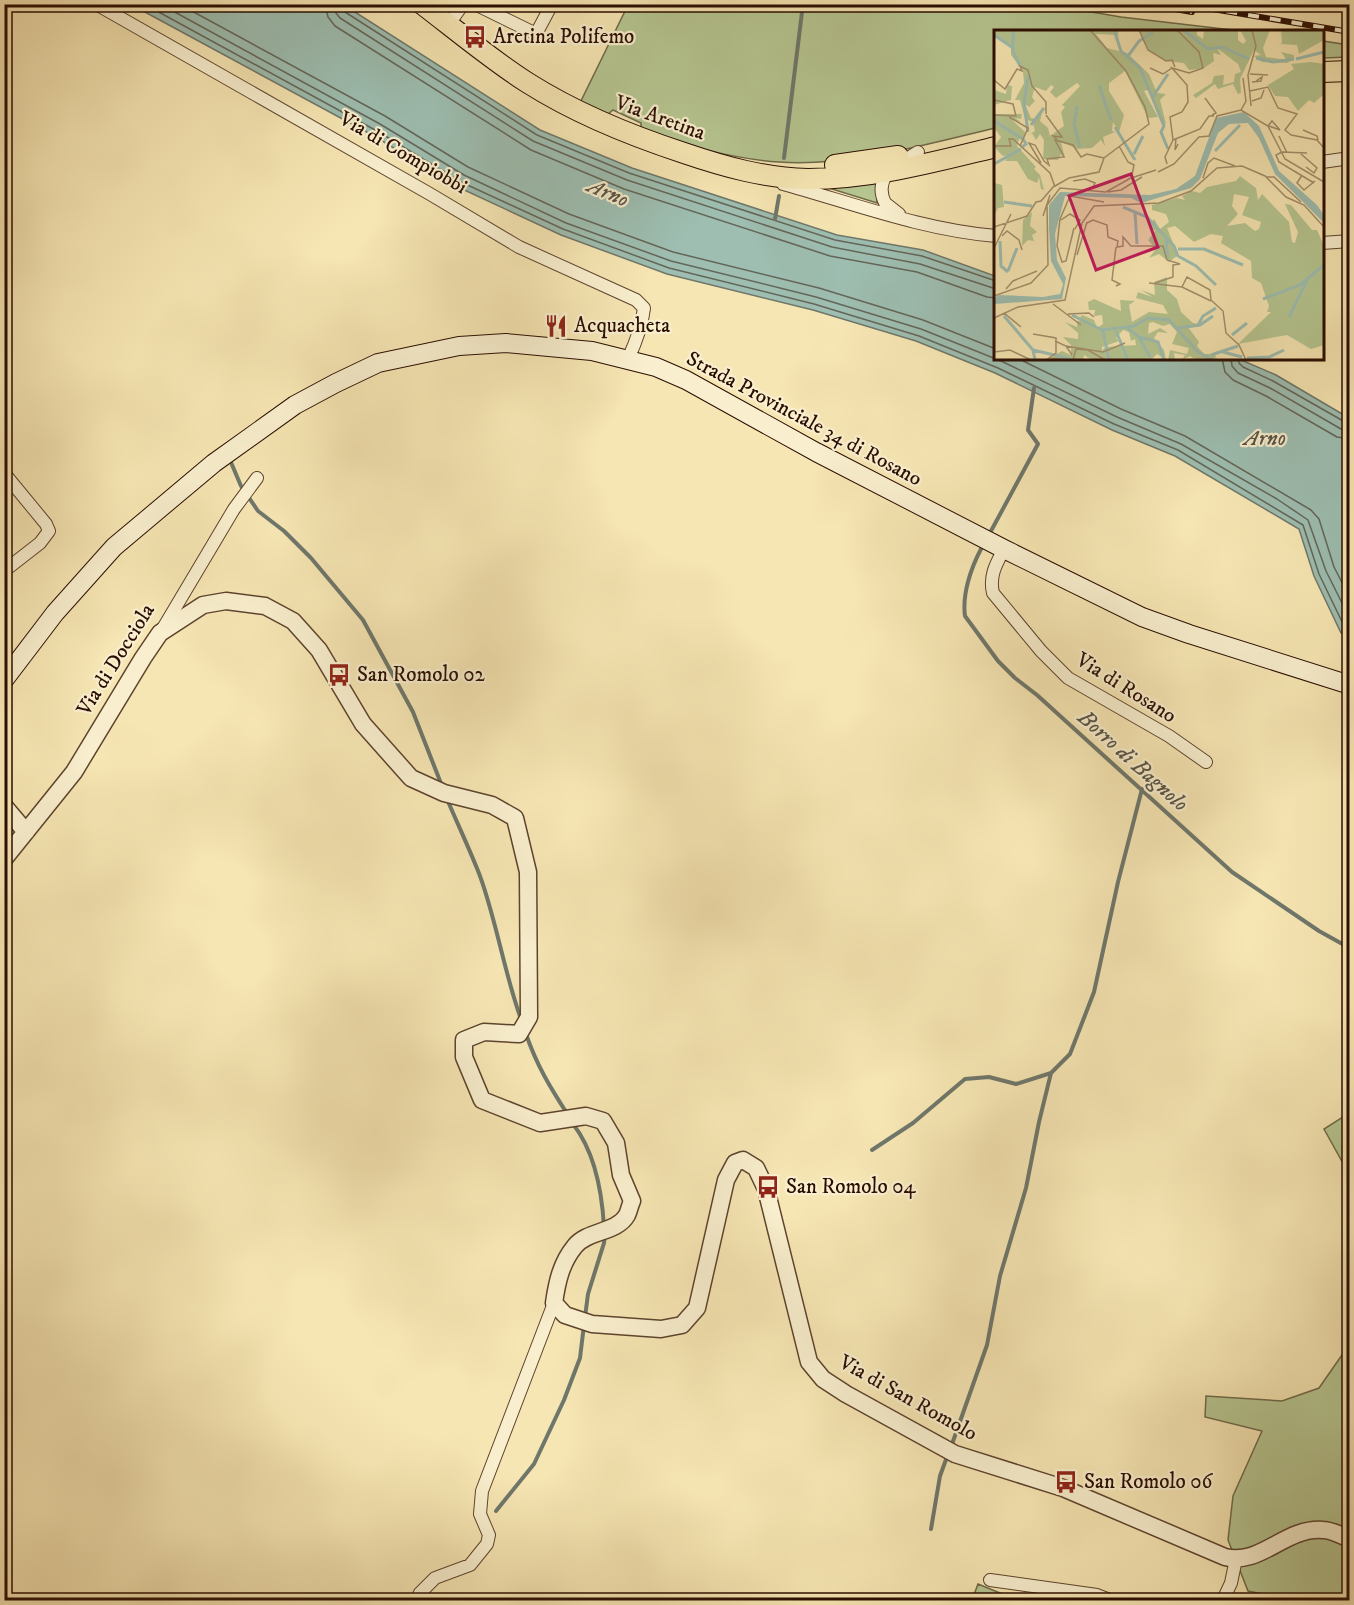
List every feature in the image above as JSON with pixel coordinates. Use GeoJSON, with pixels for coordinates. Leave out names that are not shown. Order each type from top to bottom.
{"type":"FeatureCollection","features":[{"type":"Feature","properties":{"kind":"main road","name":"Via Aretina"},"geometry":{"type":"LineString","coordinates":[[439,12],[526,82],[570,107],[620,131],[738,171]]}},
{"type":"Feature","properties":{"kind":"main road"},"geometry":{"type":"LineString","coordinates":[[1324,72],[1350,71]]}},
{"type":"Feature","properties":{"kind":"main road"},"geometry":{"type":"LineString","coordinates":[[704,160],[789,168],[816,168],[887,159],[994,134]]}},
{"type":"Feature","properties":{"kind":"main road"},"geometry":{"type":"LineString","coordinates":[[738,171],[808,178],[864,176],[994,147]]}},
{"type":"Feature","properties":{"kind":"main road","name":"Strada Provinciale 34 di Rosano"},"geometry":{"type":"LineString","coordinates":[[4,680],[55,613],[114,548],[214,463],[295,405],[378,363],[459,346],[506,343],[592,351],[628,359],[686,380],[816,452],[1004,549],[1142,616],[1350,685]]}},
{"type":"Feature","properties":{"kind":"street","name":"Via di Compiobbi"},"geometry":{"type":"LineString","coordinates":[[96,4],[519,247],[636,300],[644,308],[643,319],[628,359]]}},
{"type":"Feature","properties":{"kind":"street"},"geometry":{"type":"LineString","coordinates":[[439,12],[463,4]]}},
{"type":"Feature","properties":{"kind":"street"},"geometry":{"type":"LineString","coordinates":[[475,4],[536,34],[552,4]]}},
{"type":"Feature","properties":{"kind":"street"},"geometry":{"type":"LineString","coordinates":[[887,172],[918,152]]}},
{"type":"Feature","properties":{"kind":"street"},"geometry":{"type":"LineString","coordinates":[[1324,162],[1347,156]]}},
{"type":"Feature","properties":{"kind":"street","name":"Via Aretina"},"geometry":{"type":"LineString","coordinates":[[738,171],[958,232],[994,236]]}},
{"type":"Feature","properties":{"kind":"street","name":"Via Aretina"},"geometry":{"type":"LineString","coordinates":[[887,172],[881,184],[882,197],[892,209],[908,219]]}},
{"type":"Feature","properties":{"kind":"street"},"geometry":{"type":"LineString","coordinates":[[1324,243],[1350,241]]}},
{"type":"Feature","properties":{"kind":"street"},"geometry":{"type":"LineString","coordinates":[[4,473],[46,524],[49,531],[40,543],[4,571]]}},
{"type":"Feature","properties":{"kind":"street","name":"Via di Docciola"},"geometry":{"type":"LineString","coordinates":[[4,860],[74,772],[234,509],[257,478]]}},
{"type":"Feature","properties":{"kind":"street","name":"Via di Rosano"},"geometry":{"type":"LineString","coordinates":[[1004,549],[994,567],[990,581],[993,593],[1041,651],[1068,678],[1169,736],[1206,762]]}},
{"type":"Feature","properties":{"kind":"street"},"geometry":{"type":"LineString","coordinates":[[160,633],[203,605],[226,601],[265,606],[293,621],[320,650],[363,724],[411,778],[444,794],[492,805],[515,818],[528,872],[528,1017],[519,1034],[484,1032],[464,1040],[464,1057],[482,1100],[540,1123],[586,1116],[603,1121],[616,1143],[621,1175],[632,1201],[627,1216],[614,1227],[594,1233],[576,1245],[559,1273],[554,1303],[482,1491],[480,1515],[489,1535],[487,1544],[470,1565],[435,1578],[416,1600]]}},
{"type":"Feature","properties":{"kind":"street"},"geometry":{"type":"LineString","coordinates":[[4,806],[26,832]]}},
{"type":"Feature","properties":{"kind":"street","name":"Via di San Romolo"},"geometry":{"type":"LineString","coordinates":[[554,1303],[565,1315],[584,1322],[661,1329],[682,1325],[697,1308],[730,1169],[735,1163],[743,1160],[761,1175],[809,1362],[823,1379],[955,1454],[1063,1488],[1225,1557],[1236,1559]]}},
{"type":"Feature","properties":{"kind":"street"},"geometry":{"type":"LineString","coordinates":[[1222,1600],[1231,1583],[1236,1559],[1257,1554],[1284,1538],[1301,1532],[1324,1530],[1350,1539]]}},
{"type":"Feature","properties":{"kind":"street"},"geometry":{"type":"LineString","coordinates":[[990,1580],[1097,1595],[1110,1600]]}},
{"type":"Feature","properties":{"kind":"green space"},"geometry":{"type":"Polygon","coordinates":[[[628,5],[1050,5],[1121,17],[1232,30],[994,30],[994,128],[860,158],[805,163],[727,155],[641,131],[641,123],[613,110],[607,115],[580,103],[628,5]]]}},
{"type":"Feature","properties":{"kind":"green space"},"geometry":{"type":"Polygon","coordinates":[[[1324,41],[1349,45],[1349,57],[1324,58],[1324,41]]]}},
{"type":"Feature","properties":{"kind":"green space"},"geometry":{"type":"Polygon","coordinates":[[[876,179],[877,203],[816,184],[876,179]]]}},
{"type":"Feature","properties":{"kind":"green space"},"geometry":{"type":"Polygon","coordinates":[[[1349,1113],[1349,1174],[1324,1129],[1349,1113]]]}},
{"type":"Feature","properties":{"kind":"green space"},"geometry":{"type":"Polygon","coordinates":[[[1349,1345],[1349,1600],[1291,1600],[1248,1591],[1228,1540],[1233,1496],[1262,1431],[1205,1417],[1206,1396],[1282,1401],[1319,1388],[1349,1345]]]}},
{"type":"Feature","properties":{"kind":"green space"},"geometry":{"type":"Polygon","coordinates":[[[978,1584],[1017,1600],[972,1600],[978,1584]]]}},
{"type":"Feature","properties":{"kind":"water","name":"Arno"},"geometry":{"type":"Polygon","coordinates":[[[132,5],[344,5],[540,130],[632,168],[837,235],[923,250],[994,276],[994,360],[1241,360],[1276,375],[1349,418],[1349,637],[1341,633],[1314,576],[1299,529],[1175,456],[1112,430],[995,373],[916,341],[813,310],[667,274],[561,235],[458,187],[374,136],[132,5]]]}},
{"type":"Feature","properties":{"kind":"waterway"},"geometry":{"type":"LineString","coordinates":[[784,158],[803,4]]}},
{"type":"Feature","properties":{"kind":"waterway"},"geometry":{"type":"LineString","coordinates":[[775,219],[779,196]]}},
{"type":"Feature","properties":{"kind":"waterway","name":"Borro di Bagnolo"},"geometry":{"type":"LineString","coordinates":[[991,531],[1038,444],[1028,430],[1034,388]]}},
{"type":"Feature","properties":{"kind":"waterway"},"geometry":{"type":"LineString","coordinates":[[230,460],[241,486],[258,511],[284,531],[311,558],[363,620],[413,712],[442,786]]}},
{"type":"Feature","properties":{"kind":"waterway","name":"Borro di Bagnolo"},"geometry":{"type":"LineString","coordinates":[[981,549],[968,581],[965,616],[998,661],[1232,872],[1319,931],[1346,946],[1350,953]]}},
{"type":"Feature","properties":{"kind":"waterway"},"geometry":{"type":"LineString","coordinates":[[951,1447],[987,1345],[1000,1276],[1026,1188],[1051,1073],[1070,1054],[1094,992],[1118,882],[1142,789]]}},
{"type":"Feature","properties":{"kind":"waterway"},"geometry":{"type":"LineString","coordinates":[[447,799],[480,876],[521,1019]]}},
{"type":"Feature","properties":{"kind":"waterway"},"geometry":{"type":"LineString","coordinates":[[526,1034],[544,1076],[568,1115]]}},
{"type":"Feature","properties":{"kind":"waterway"},"geometry":{"type":"LineString","coordinates":[[872,1150],[913,1123],[965,1079],[989,1077],[1016,1084],[1051,1073]]}},
{"type":"Feature","properties":{"kind":"waterway"},"geometry":{"type":"LineString","coordinates":[[573,1124],[587,1147],[596,1173],[604,1227]]}},
{"type":"Feature","properties":{"kind":"waterway"},"geometry":{"type":"LineString","coordinates":[[585,1317],[588,1294],[605,1235]]}},
{"type":"Feature","properties":{"kind":"waterway"},"geometry":{"type":"LineString","coordinates":[[496,1511],[534,1464],[564,1400],[580,1358],[584,1325]]}},
{"type":"Feature","properties":{"kind":"waterway"},"geometry":{"type":"LineString","coordinates":[[931,1529],[940,1476],[948,1454]]}},
{"type":"Feature","properties":{"kind":"railway"},"geometry":{"type":"LineString","coordinates":[[1147,4],[1192,12]]}},
{"type":"Feature","properties":{"kind":"railway"},"geometry":{"type":"LineString","coordinates":[[1183,4],[1350,32]]}},
{"type":"Feature","properties":{"kind":"place","name":"Aretina Polifemo"},"geometry":{"type":"Point","coordinates":[475,37]}},
{"type":"Feature","properties":{"kind":"place","name":"Acquacheta"},"geometry":{"type":"Point","coordinates":[556,326]}},
{"type":"Feature","properties":{"kind":"place","name":"San Romolo 02"},"geometry":{"type":"Point","coordinates":[339,675]}},
{"type":"Feature","properties":{"kind":"place","name":"San Romolo 04"},"geometry":{"type":"Point","coordinates":[768,1187]}},
{"type":"Feature","properties":{"kind":"place","name":"San Romolo 06"},"geometry":{"type":"Point","coordinates":[1066,1482]}}]}
